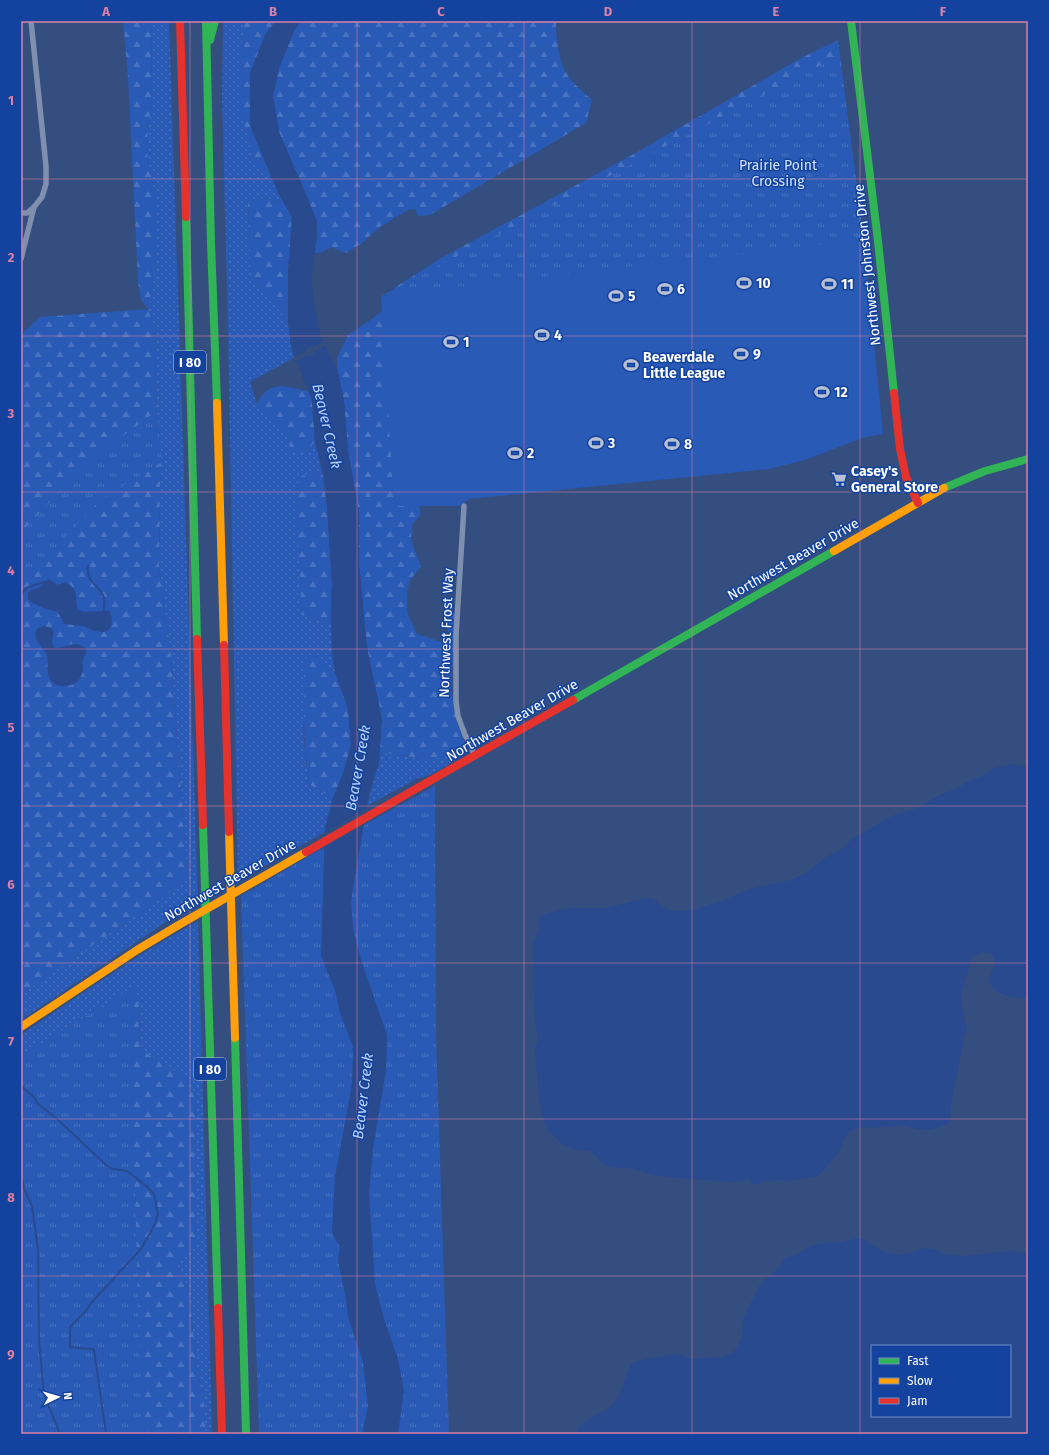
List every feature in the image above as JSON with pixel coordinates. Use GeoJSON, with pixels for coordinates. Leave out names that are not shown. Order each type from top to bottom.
{"type":"FeatureCollection","features":[{"type":"Feature","properties":{"kind":"main road","name":"I 80"},"geometry":{"type":"LineString","coordinates":[[180,21],[205,920],[222,1434]]}},
{"type":"Feature","properties":{"kind":"main road","name":"I 80"},"geometry":{"type":"LineString","coordinates":[[206,21],[211,244],[218,406],[246,1434]]}},
{"type":"Feature","properties":{"kind":"main road"},"geometry":{"type":"LineString","coordinates":[[207,56],[215,21]]}},
{"type":"Feature","properties":{"kind":"main road","name":"Northwest Johnston Drive"},"geometry":{"type":"LineString","coordinates":[[851,21],[878,241],[900,449],[906,477],[918,503]]}},
{"type":"Feature","properties":{"kind":"main road","name":"Northwest Beaver Drive"},"geometry":{"type":"LineString","coordinates":[[21,1027],[137,950],[177,926],[918,503],[950,486],[985,471],[1028,459]]}},
{"type":"Feature","properties":{"kind":"street"},"geometry":{"type":"LineString","coordinates":[[21,213],[27,213],[34,207],[42,197],[46,184],[46,166],[31,21]]}},
{"type":"Feature","properties":{"kind":"street"},"geometry":{"type":"LineString","coordinates":[[21,259],[34,207]]}},
{"type":"Feature","properties":{"kind":"street","name":"Northwest Frost Way"},"geometry":{"type":"LineString","coordinates":[[464,506],[456,636],[456,702],[458,716],[465,735],[471,745],[474,756]]}},
{"type":"Feature","properties":{"kind":"green space"},"geometry":{"type":"Polygon","coordinates":[[[123,21],[151,21],[152,96],[146,148],[155,195],[155,241],[154,278],[148,309],[141,300],[138,282],[128,76],[123,21]]]}},
{"type":"Feature","properties":{"kind":"green space"},"geometry":{"type":"Polygon","coordinates":[[[151,21],[169,21],[198,903],[175,916],[21,1020],[21,994],[175,889],[187,873],[171,655],[159,567],[160,486],[162,462],[157,411],[154,326],[148,309],[154,278],[155,195],[146,148],[152,96],[151,21]]]}},
{"type":"Feature","properties":{"kind":"green space"},"geometry":{"type":"Polygon","coordinates":[[[223,21],[244,21],[241,58],[241,112],[266,175],[269,172],[284,202],[265,198],[248,202],[251,276],[288,321],[291,347],[294,358],[250,382],[257,404],[304,452],[315,442],[322,470],[301,477],[300,558],[302,615],[331,624],[332,652],[335,672],[325,664],[303,725],[306,763],[310,785],[333,798],[325,832],[238,881],[228,324],[222,98],[223,21]]]}},
{"type":"Feature","properties":{"kind":"green space"},"geometry":{"type":"Polygon","coordinates":[[[244,21],[276,21],[265,35],[250,125],[269,172],[266,176],[255,165],[241,112],[241,58],[244,21]]]}},
{"type":"Feature","properties":{"kind":"green space"},"geometry":{"type":"Polygon","coordinates":[[[301,21],[556,21],[556,32],[563,67],[572,80],[592,100],[586,123],[430,215],[418,216],[415,209],[408,210],[380,227],[361,244],[346,253],[331,247],[321,253],[314,253],[317,236],[310,203],[279,132],[273,96],[279,68],[294,31],[301,21]]]}},
{"type":"Feature","properties":{"kind":"green space"},"geometry":{"type":"Polygon","coordinates":[[[838,40],[865,250],[843,251],[418,504],[421,514],[412,525],[411,540],[421,567],[410,580],[407,591],[407,613],[417,634],[448,644],[448,612],[455,612],[451,689],[457,723],[466,746],[452,754],[431,760],[379,752],[382,719],[368,653],[359,562],[359,512],[348,451],[344,401],[338,372],[337,358],[348,335],[379,314],[389,303],[394,288],[443,257],[632,155],[801,58],[838,40]]]}},
{"type":"Feature","properties":{"kind":"green space","name":"Prairie Point Crossing"},"geometry":{"type":"Polygon","coordinates":[[[839,55],[864,239],[381,296],[839,55]]]}},
{"type":"Feature","properties":{"kind":"green space"},"geometry":{"type":"Polygon","coordinates":[[[264,198],[284,202],[292,217],[288,272],[288,321],[251,276],[248,202],[264,198]]]}},
{"type":"Feature","properties":{"kind":"green space","name":"Beaverdale Little League"},"geometry":{"type":"Polygon","coordinates":[[[864,239],[883,434],[862,438],[805,460],[769,469],[469,499],[459,506],[394,506],[381,296],[864,239]]]}},
{"type":"Feature","properties":{"kind":"green space"},"geometry":{"type":"Polygon","coordinates":[[[148,309],[154,326],[157,411],[162,462],[160,486],[159,567],[171,655],[187,874],[175,889],[21,994],[21,335],[40,317],[148,309]]]}},
{"type":"Feature","properties":{"kind":"green space"},"geometry":{"type":"Polygon","coordinates":[[[282,386],[308,391],[312,400],[315,442],[304,452],[290,453],[288,434],[257,404],[266,391],[282,386]]]}},
{"type":"Feature","properties":{"kind":"green space"},"geometry":{"type":"Polygon","coordinates":[[[157,411],[162,462],[99,501],[43,561],[21,589],[21,532],[91,459],[157,411]]]}},
{"type":"Feature","properties":{"kind":"green space"},"geometry":{"type":"Polygon","coordinates":[[[322,470],[327,505],[332,585],[331,624],[302,615],[295,488],[301,476],[322,470]]]}},
{"type":"Feature","properties":{"kind":"green space"},"geometry":{"type":"Polygon","coordinates":[[[313,654],[335,672],[348,708],[351,744],[344,771],[333,798],[310,785],[307,770],[304,723],[304,659],[313,654]]]}},
{"type":"Feature","properties":{"kind":"green space"},"geometry":{"type":"Polygon","coordinates":[[[466,746],[465,753],[443,768],[430,775],[418,778],[367,806],[376,772],[379,752],[417,758],[452,754],[466,746]]]}},
{"type":"Feature","properties":{"kind":"green space"},"geometry":{"type":"Polygon","coordinates":[[[435,786],[436,1033],[449,1434],[259,1434],[241,896],[335,841],[435,786]]]}},
{"type":"Feature","properties":{"kind":"green space"},"geometry":{"type":"Polygon","coordinates":[[[198,921],[212,1434],[205,1434],[205,1410],[197,1367],[189,1293],[178,1262],[194,1149],[196,1100],[186,1079],[149,1055],[138,1043],[139,1006],[129,990],[21,1056],[21,1035],[130,962],[198,921]]]}},
{"type":"Feature","properties":{"kind":"green space"},"geometry":{"type":"Polygon","coordinates":[[[136,988],[139,1006],[138,1043],[149,1055],[186,1079],[196,1100],[194,1149],[198,1242],[178,1262],[189,1293],[197,1367],[205,1410],[205,1434],[21,1434],[21,1056],[129,990],[136,988]]]}},
{"type":"Feature","properties":{"kind":"green space"},"geometry":{"type":"Polygon","coordinates":[[[129,990],[142,1434],[21,1434],[21,1056],[129,990]]]}},
{"type":"Feature","properties":{"kind":"water","name":"Beaver Creek"},"geometry":{"type":"Polygon","coordinates":[[[276,21],[301,21],[294,31],[279,68],[273,96],[279,132],[317,221],[317,236],[311,279],[314,304],[320,334],[338,372],[344,401],[348,451],[359,512],[359,562],[365,629],[368,653],[382,719],[379,764],[369,794],[351,901],[353,928],[361,960],[387,1035],[386,1070],[373,1148],[369,1193],[375,1284],[384,1319],[398,1359],[404,1391],[398,1434],[362,1434],[368,1406],[363,1362],[348,1317],[338,1260],[340,1248],[332,1232],[335,1177],[352,1084],[353,1047],[339,1010],[335,990],[321,956],[325,827],[333,798],[344,771],[351,744],[348,708],[335,672],[332,652],[332,585],[327,505],[323,474],[315,442],[312,400],[291,347],[288,321],[288,272],[292,217],[278,193],[250,125],[250,73],[265,35],[276,21]]]}},
{"type":"Feature","properties":{"kind":"water"},"geometry":{"type":"Polygon","coordinates":[[[49,579],[58,585],[65,582],[73,588],[76,594],[78,610],[86,612],[109,611],[112,618],[110,628],[105,632],[99,632],[83,626],[64,624],[58,612],[43,608],[28,600],[28,593],[32,589],[38,588],[49,579]]]}},
{"type":"Feature","properties":{"kind":"water"},"geometry":{"type":"Polygon","coordinates":[[[44,626],[52,629],[52,641],[54,648],[78,644],[86,649],[81,676],[74,684],[68,686],[58,686],[50,679],[46,653],[35,635],[37,629],[44,626]]]}},
{"type":"Feature","properties":{"kind":"water"},"geometry":{"type":"Polygon","coordinates":[[[1013,764],[1028,767],[1028,998],[1011,997],[1005,995],[1000,993],[992,986],[989,981],[994,967],[994,960],[991,953],[982,952],[973,956],[961,993],[962,1010],[967,1028],[951,1103],[950,1120],[946,1125],[930,1130],[921,1130],[901,1125],[891,1127],[856,1128],[850,1131],[845,1137],[840,1150],[823,1171],[815,1177],[786,1181],[764,1181],[753,1185],[749,1179],[736,1182],[677,1178],[652,1175],[627,1167],[620,1168],[606,1166],[590,1151],[570,1148],[561,1143],[549,1132],[540,1104],[535,1051],[537,1034],[535,1021],[533,945],[539,929],[538,924],[540,918],[543,915],[560,910],[575,908],[606,908],[647,898],[655,900],[669,910],[693,910],[754,888],[791,880],[808,872],[826,857],[842,849],[852,839],[886,819],[918,808],[940,795],[960,787],[966,782],[985,775],[994,768],[1013,764]]]}},
{"type":"Feature","properties":{"kind":"water"},"geometry":{"type":"Polygon","coordinates":[[[860,1238],[885,1252],[892,1254],[905,1254],[922,1249],[922,1247],[937,1250],[946,1255],[964,1256],[1010,1251],[1021,1253],[1028,1252],[1028,1434],[577,1434],[582,1425],[614,1403],[620,1393],[632,1363],[677,1354],[693,1359],[722,1357],[732,1353],[737,1349],[742,1335],[743,1319],[761,1283],[780,1267],[783,1259],[798,1254],[811,1246],[823,1243],[842,1242],[860,1238]]]}},
{"type":"Feature","properties":{"kind":"pier"},"geometry":{"type":"Polygon","coordinates":[[[325,341],[327,345],[315,351],[311,356],[308,355],[295,362],[293,358],[306,351],[307,348],[313,347],[325,341]]]}},
{"type":"Feature","properties":{"kind":"pier"},"geometry":{"type":"Polygon","coordinates":[[[369,807],[366,824],[322,849],[323,834],[369,807]]]}},
{"type":"Feature","properties":{"kind":"waterway"},"geometry":{"type":"LineString","coordinates":[[88,566],[89,577],[100,590],[104,598],[103,612]]}},
{"type":"Feature","properties":{"kind":"waterway"},"geometry":{"type":"LineString","coordinates":[[21,594],[28,587],[48,581]]}},
{"type":"Feature","properties":{"kind":"waterway"},"geometry":{"type":"LineString","coordinates":[[21,1086],[34,1097],[38,1104],[56,1118],[106,1165],[113,1169],[127,1171],[154,1194],[158,1214],[154,1226],[141,1249],[70,1327],[70,1347],[94,1350],[106,1434]]}},
{"type":"Feature","properties":{"kind":"waterway"},"geometry":{"type":"LineString","coordinates":[[21,1174],[24,1189],[32,1206],[38,1250],[39,1340],[44,1394],[60,1434]]}},
{"type":"Feature","properties":{"kind":"traffic: fast"},"geometry":{"type":"LineString","coordinates":[[206,21],[211,243],[217,403]]}},
{"type":"Feature","properties":{"kind":"traffic: fast"},"geometry":{"type":"LineString","coordinates":[[210,40],[215,21]]}},
{"type":"Feature","properties":{"kind":"traffic: fast"},"geometry":{"type":"LineString","coordinates":[[851,21],[878,241],[894,393]]}},
{"type":"Feature","properties":{"kind":"traffic: fast"},"geometry":{"type":"LineString","coordinates":[[186,217],[197,639]]}},
{"type":"Feature","properties":{"kind":"traffic: fast"},"geometry":{"type":"LineString","coordinates":[[944,488],[985,471],[1028,459]]}},
{"type":"Feature","properties":{"kind":"traffic: fast"},"geometry":{"type":"LineString","coordinates":[[573,700],[834,551]]}},
{"type":"Feature","properties":{"kind":"traffic: fast"},"geometry":{"type":"LineString","coordinates":[[203,825],[218,1308]]}},
{"type":"Feature","properties":{"kind":"traffic: fast"},"geometry":{"type":"LineString","coordinates":[[235,1038],[246,1434]]}},
{"type":"Feature","properties":{"kind":"traffic: slow"},"geometry":{"type":"LineString","coordinates":[[217,403],[224,645]]}},
{"type":"Feature","properties":{"kind":"traffic: slow"},"geometry":{"type":"LineString","coordinates":[[834,551],[944,488]]}},
{"type":"Feature","properties":{"kind":"traffic: slow"},"geometry":{"type":"LineString","coordinates":[[229,832],[235,1038]]}},
{"type":"Feature","properties":{"kind":"traffic: slow"},"geometry":{"type":"LineString","coordinates":[[177,926],[306,852]]}},
{"type":"Feature","properties":{"kind":"traffic: slow"},"geometry":{"type":"LineString","coordinates":[[21,1027],[137,950],[177,926]]}},
{"type":"Feature","properties":{"kind":"traffic: jam"},"geometry":{"type":"LineString","coordinates":[[180,21],[186,217]]}},
{"type":"Feature","properties":{"kind":"traffic: jam"},"geometry":{"type":"LineString","coordinates":[[894,393],[900,449],[906,477],[918,503]]}},
{"type":"Feature","properties":{"kind":"traffic: jam"},"geometry":{"type":"LineString","coordinates":[[197,639],[203,825]]}},
{"type":"Feature","properties":{"kind":"traffic: jam"},"geometry":{"type":"LineString","coordinates":[[224,645],[229,832]]}},
{"type":"Feature","properties":{"kind":"traffic: jam"},"geometry":{"type":"LineString","coordinates":[[419,787],[573,700]]}},
{"type":"Feature","properties":{"kind":"traffic: jam"},"geometry":{"type":"LineString","coordinates":[[306,852],[419,787]]}},
{"type":"Feature","properties":{"kind":"traffic: jam"},"geometry":{"type":"LineString","coordinates":[[218,1308],[222,1434]]}},
{"type":"Feature","properties":{"kind":"place","name":"10"},"geometry":{"type":"Point","coordinates":[744,283]}},
{"type":"Feature","properties":{"kind":"place","name":"11"},"geometry":{"type":"Point","coordinates":[829,284]}},
{"type":"Feature","properties":{"kind":"place","name":"6"},"geometry":{"type":"Point","coordinates":[665,289]}},
{"type":"Feature","properties":{"kind":"place","name":"5"},"geometry":{"type":"Point","coordinates":[616,296]}},
{"type":"Feature","properties":{"kind":"place","name":"4"},"geometry":{"type":"Point","coordinates":[542,335]}},
{"type":"Feature","properties":{"kind":"place","name":"1"},"geometry":{"type":"Point","coordinates":[451,342]}},
{"type":"Feature","properties":{"kind":"place","name":"9"},"geometry":{"type":"Point","coordinates":[741,354]}},
{"type":"Feature","properties":{"kind":"place","name":"Beaverdale Little League"},"geometry":{"type":"Point","coordinates":[631,365]}},
{"type":"Feature","properties":{"kind":"place","name":"12"},"geometry":{"type":"Point","coordinates":[822,392]}},
{"type":"Feature","properties":{"kind":"place","name":"3"},"geometry":{"type":"Point","coordinates":[596,443]}},
{"type":"Feature","properties":{"kind":"place","name":"8"},"geometry":{"type":"Point","coordinates":[672,444]}},
{"type":"Feature","properties":{"kind":"place","name":"2"},"geometry":{"type":"Point","coordinates":[515,453]}},
{"type":"Feature","properties":{"kind":"place","name":"Casey's General Store"},"geometry":{"type":"Point","coordinates":[839,479]}}]}
